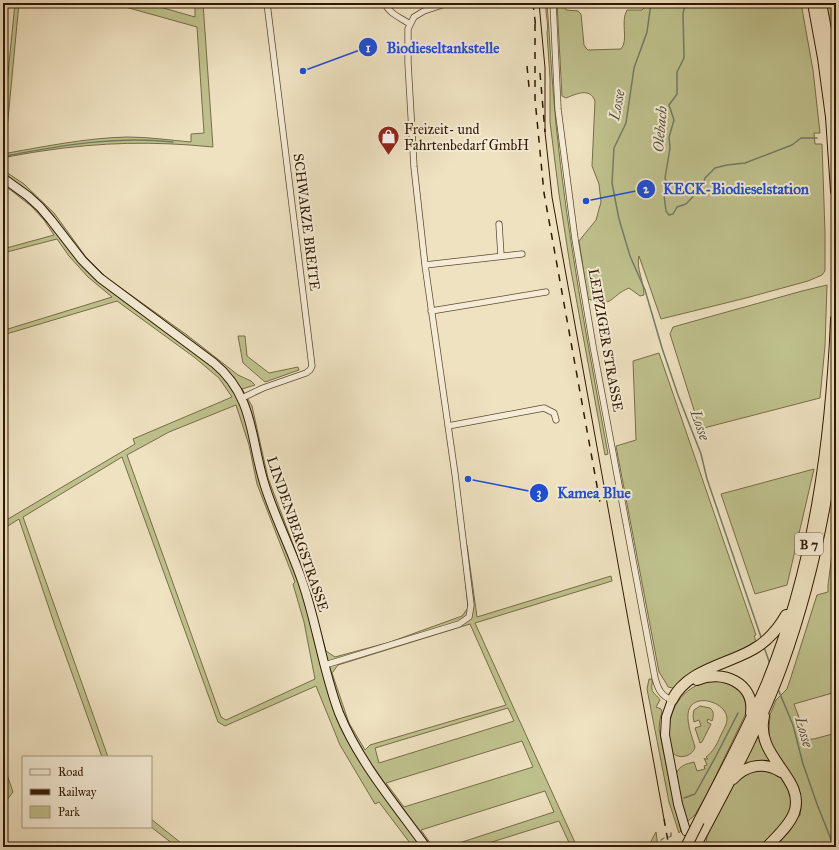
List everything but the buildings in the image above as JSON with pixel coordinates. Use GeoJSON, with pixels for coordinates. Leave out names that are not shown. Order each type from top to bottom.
{"type":"FeatureCollection","features":[{"type":"Feature","properties":{"kind":"highway"},"geometry":{"type":"LineString","coordinates":[[814,3],[831,117],[836,191]]}},
{"type":"Feature","properties":{"kind":"highway"},"geometry":{"type":"LineString","coordinates":[[821,3],[831,56],[836,105]]}},
{"type":"Feature","properties":{"kind":"highway","name":"B 7"},"geometry":{"type":"LineString","coordinates":[[686,847],[750,719],[769,691],[777,655],[807,556],[820,488],[834,372],[836,319]]}},
{"type":"Feature","properties":{"kind":"highway","name":"B 7"},"geometry":{"type":"LineString","coordinates":[[695,847],[725,790],[769,691],[782,667],[811,571],[829,486],[836,433]]}},
{"type":"Feature","properties":{"kind":"highway"},"geometry":{"type":"LineString","coordinates":[[672,700],[680,688],[696,675],[753,649],[770,636],[781,623],[795,599]]}},
{"type":"Feature","properties":{"kind":"highway"},"geometry":{"type":"LineString","coordinates":[[672,700],[687,686],[697,680],[710,676],[726,677],[740,685],[749,696],[752,706],[750,719]]}},
{"type":"Feature","properties":{"kind":"highway"},"geometry":{"type":"LineString","coordinates":[[767,847],[787,824],[795,810],[795,793],[792,785],[770,753],[764,738],[763,722],[769,691]]}},
{"type":"Feature","properties":{"kind":"highway"},"geometry":{"type":"LineString","coordinates":[[725,790],[740,772],[755,766],[770,766],[780,771],[787,777]]}},
{"type":"Feature","properties":{"kind":"main road","name":"LINDENBERGSTRASSE"},"geometry":{"type":"LineString","coordinates":[[3,178],[34,201],[86,264],[105,282],[218,367],[230,380],[242,398],[250,422],[265,486],[305,589],[339,712],[352,739],[376,777],[426,847]]}},
{"type":"Feature","properties":{"kind":"main road"},"geometry":{"type":"LineString","coordinates":[[672,700],[666,717],[665,735],[678,804],[686,832]]}},
{"type":"Feature","properties":{"kind":"street","name":"SCHWARZE BREITE"},"geometry":{"type":"LineString","coordinates":[[242,398],[263,388],[306,373],[312,366],[267,3]]}},
{"type":"Feature","properties":{"kind":"street"},"geometry":{"type":"LineString","coordinates":[[385,3],[386,7],[396,16],[410,24]]}},
{"type":"Feature","properties":{"kind":"street"},"geometry":{"type":"LineString","coordinates":[[325,665],[459,624],[469,617],[471,605],[448,426],[425,265],[414,167],[407,42],[410,24],[414,17],[424,11],[448,3]]}},
{"type":"Feature","properties":{"kind":"street","name":"LEIPZIGER STRASSE"},"geometry":{"type":"LineString","coordinates":[[553,3],[558,109],[575,239],[593,346],[655,678],[660,691],[672,700]]}},
{"type":"Feature","properties":{"kind":"street"},"geometry":{"type":"LineString","coordinates":[[499,224],[501,256]]}},
{"type":"Feature","properties":{"kind":"street"},"geometry":{"type":"LineString","coordinates":[[425,265],[522,254]]}},
{"type":"Feature","properties":{"kind":"street"},"geometry":{"type":"LineString","coordinates":[[432,311],[546,292]]}},
{"type":"Feature","properties":{"kind":"street"},"geometry":{"type":"LineString","coordinates":[[448,426],[544,408],[554,413],[556,420]]}},
{"type":"Feature","properties":{"kind":"green space"},"geometry":{"type":"Polygon","coordinates":[[[15,3],[19,3],[5,151],[8,153],[67,143],[127,137],[191,142],[191,134],[204,133],[197,27],[111,3],[146,3],[195,17],[195,3],[203,3],[213,147],[148,143],[107,144],[64,148],[3,158],[3,124],[15,3]]]}},
{"type":"Feature","properties":{"kind":"green space"},"geometry":{"type":"Polygon","coordinates":[[[544,3],[547,3],[555,109],[566,207],[608,454],[605,455],[570,265],[559,194],[550,122],[548,26],[546,4],[544,3]]]}},
{"type":"Feature","properties":{"kind":"green space"},"geometry":{"type":"Polygon","coordinates":[[[557,3],[563,3],[566,10],[578,11],[581,14],[584,45],[588,50],[621,49],[624,41],[624,20],[627,10],[642,10],[647,3],[801,3],[813,70],[820,133],[814,133],[815,144],[822,144],[825,271],[822,275],[808,281],[746,298],[661,319],[639,256],[639,270],[644,295],[640,296],[629,288],[622,291],[607,302],[588,299],[579,241],[596,220],[601,202],[599,184],[592,166],[595,101],[590,94],[586,93],[566,98],[562,96],[557,3]]]}},
{"type":"Feature","properties":{"kind":"green space"},"geometry":{"type":"Polygon","coordinates":[[[826,3],[834,3],[836,14],[836,59],[826,3]]]}},
{"type":"Feature","properties":{"kind":"green space"},"geometry":{"type":"Polygon","coordinates":[[[3,170],[24,184],[54,213],[86,257],[107,278],[187,335],[238,375],[251,381],[255,385],[242,389],[252,406],[268,478],[307,581],[326,651],[335,657],[390,642],[462,616],[468,608],[462,546],[467,545],[477,617],[611,576],[612,581],[475,623],[577,847],[571,847],[559,821],[476,847],[447,847],[554,812],[545,791],[421,830],[433,847],[413,847],[379,802],[375,804],[340,745],[316,686],[225,726],[218,722],[122,457],[23,517],[108,756],[102,756],[55,626],[19,519],[3,529],[3,522],[135,444],[133,439],[232,397],[219,378],[194,357],[117,301],[3,335],[3,322],[4,327],[8,329],[112,297],[88,277],[69,256],[57,239],[3,253],[3,249],[54,235],[44,220],[31,206],[3,184],[3,170]],[[236,405],[169,432],[127,455],[221,717],[226,720],[315,679],[304,622],[293,584],[295,582],[257,484],[249,445],[236,405]],[[470,624],[338,665],[332,673],[349,723],[365,750],[370,745],[506,705],[470,624]],[[508,708],[375,748],[379,763],[514,721],[508,708]],[[522,741],[386,783],[404,807],[533,767],[522,741]]]}},
{"type":"Feature","properties":{"kind":"green space"},"geometry":{"type":"Polygon","coordinates":[[[827,285],[825,346],[820,398],[700,429],[670,334],[673,327],[827,285]]]}},
{"type":"Feature","properties":{"kind":"green space"},"geometry":{"type":"Polygon","coordinates":[[[238,336],[245,336],[247,356],[269,373],[298,367],[299,370],[265,382],[243,363],[238,336]]]}},
{"type":"Feature","properties":{"kind":"green space"},"geometry":{"type":"Polygon","coordinates":[[[659,353],[756,635],[754,636],[756,641],[741,650],[720,659],[673,688],[668,687],[659,672],[616,446],[636,440],[633,361],[659,353]]]}},
{"type":"Feature","properties":{"kind":"green space"},"geometry":{"type":"Polygon","coordinates":[[[814,469],[787,585],[755,594],[721,494],[814,469]]]}},
{"type":"Feature","properties":{"kind":"green space"},"geometry":{"type":"Polygon","coordinates":[[[836,523],[836,692],[794,704],[807,739],[814,739],[836,733],[836,847],[773,847],[800,815],[801,805],[795,780],[770,742],[770,715],[776,700],[787,689],[817,595],[828,592],[836,523]]]}},
{"type":"Feature","properties":{"kind":"green space"},"geometry":{"type":"Polygon","coordinates":[[[649,679],[652,679],[652,690],[660,700],[656,707],[661,709],[662,712],[659,729],[681,831],[679,833],[669,802],[647,689],[649,679]]]}},
{"type":"Feature","properties":{"kind":"green space"},"geometry":{"type":"Polygon","coordinates":[[[716,680],[734,686],[742,693],[747,711],[707,794],[695,815],[688,821],[685,817],[676,774],[681,767],[694,762],[697,771],[705,769],[704,766],[707,765],[704,758],[708,759],[706,757],[711,753],[716,745],[727,719],[721,707],[715,703],[701,701],[690,707],[688,722],[695,747],[694,750],[688,755],[680,757],[673,753],[670,747],[670,724],[676,706],[688,691],[705,682],[716,680]]]}},
{"type":"Feature","properties":{"kind":"green space"},"geometry":{"type":"Polygon","coordinates":[[[700,706],[710,708],[713,715],[712,721],[708,719],[707,722],[711,724],[702,742],[700,743],[695,728],[701,726],[699,720],[694,722],[693,716],[694,710],[700,706]]]}},
{"type":"Feature","properties":{"kind":"green space"},"geometry":{"type":"Polygon","coordinates":[[[761,726],[775,761],[740,772],[761,726]]]}},
{"type":"Feature","properties":{"kind":"green space"},"geometry":{"type":"Polygon","coordinates":[[[3,763],[13,792],[3,805],[3,796],[6,791],[3,782],[3,763]]]}},
{"type":"Feature","properties":{"kind":"green space"},"geometry":{"type":"Polygon","coordinates":[[[758,769],[772,771],[779,775],[790,788],[793,805],[786,820],[762,847],[706,847],[707,835],[732,787],[744,774],[758,769]]]}},
{"type":"Feature","properties":{"kind":"green space"},"geometry":{"type":"Polygon","coordinates":[[[152,820],[186,847],[177,847],[152,828],[152,820]]]}},
{"type":"Feature","properties":{"kind":"green space"},"geometry":{"type":"Polygon","coordinates":[[[656,832],[658,847],[645,847],[650,843],[656,832]]]}},
{"type":"Feature","properties":{"kind":"waterway","name":"Losse"},"geometry":{"type":"LineString","coordinates":[[651,3],[647,32],[634,68],[626,123],[614,148],[612,183],[619,219],[630,256],[645,290],[662,348],[678,395],[701,454],[707,479],[762,640]]}},
{"type":"Feature","properties":{"kind":"waterway","name":"Olebach"},"geometry":{"type":"LineString","coordinates":[[686,3],[683,13],[684,58],[677,72],[677,94],[669,105],[674,120],[669,137],[670,148],[665,178],[667,184],[664,195],[666,211],[669,215],[673,214],[677,207],[686,204],[702,187],[705,178],[715,168],[745,163],[792,145],[801,138],[817,138]]}},
{"type":"Feature","properties":{"kind":"waterway"},"geometry":{"type":"LineString","coordinates":[[6,156],[68,145],[109,141],[151,140],[173,142]]}},
{"type":"Feature","properties":{"kind":"waterway","name":"Losse"},"geometry":{"type":"LineString","coordinates":[[764,647],[770,664]]}},
{"type":"Feature","properties":{"kind":"waterway","name":"Losse"},"geometry":{"type":"LineString","coordinates":[[778,689],[793,725],[803,764],[834,847]]}},
{"type":"Feature","properties":{"kind":"waterway"},"geometry":{"type":"LineString","coordinates":[[684,798],[695,794],[738,713]]}},
{"type":"Feature","properties":{"kind":"waterway"},"geometry":{"type":"LineString","coordinates":[[669,837],[671,836],[671,833]]}},
{"type":"Feature","properties":{"kind":"tram line"},"geometry":{"type":"LineString","coordinates":[[539,3],[545,68],[545,132],[552,197],[664,819]]}},
{"type":"Feature","properties":{"kind":"railway"},"geometry":{"type":"LineString","coordinates":[[533,3],[536,29]]}},
{"type":"Feature","properties":{"kind":"railway"},"geometry":{"type":"LineString","coordinates":[[535,24],[535,99],[544,193],[601,508]]}},
{"type":"Feature","properties":{"kind":"railway"},"geometry":{"type":"LineString","coordinates":[[527,66],[529,87]]}},
{"type":"Feature","properties":{"kind":"railway"},"geometry":{"type":"LineString","coordinates":[[540,73],[545,132]]}},
{"type":"Feature","properties":{"kind":"railway"},"geometry":{"type":"LineString","coordinates":[[664,819],[669,847]]}},
{"type":"Feature","properties":{"kind":"place","name":"Biodieseltankstelle"},"geometry":{"type":"Point","coordinates":[303,71]}},
{"type":"Feature","properties":{"kind":"place","name":"Freizeit- und Fahrtenbedarf GmbH"},"geometry":{"type":"Point","coordinates":[388,156]}},
{"type":"Feature","properties":{"kind":"place","name":"KECK-Biodieselstation"},"geometry":{"type":"Point","coordinates":[586,201]}},
{"type":"Feature","properties":{"kind":"place","name":"Kamea Blue"},"geometry":{"type":"Point","coordinates":[468,479]}}]}
